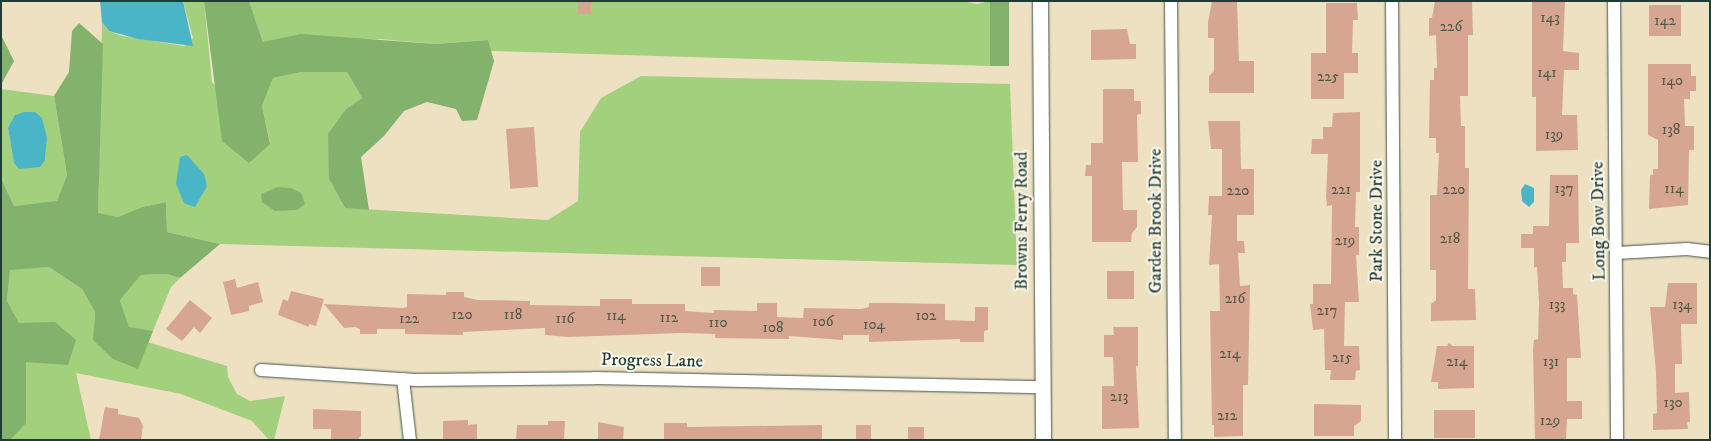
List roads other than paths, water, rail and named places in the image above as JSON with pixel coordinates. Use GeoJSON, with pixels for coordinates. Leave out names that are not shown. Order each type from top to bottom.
{"type":"FeatureCollection","features":[{"type":"Feature","properties":{"kind":"street","name":"Browns Ferry Road"},"geometry":{"type":"LineString","coordinates":[[1040,1],[1043,440]]}},
{"type":"Feature","properties":{"kind":"street","name":"Garden Brook Drive"},"geometry":{"type":"LineString","coordinates":[[1171,1],[1175,440]]}},
{"type":"Feature","properties":{"kind":"street","name":"Park Stone Drive"},"geometry":{"type":"LineString","coordinates":[[1392,1],[1395,440]]}},
{"type":"Feature","properties":{"kind":"street","name":"Long Bow Drive"},"geometry":{"type":"LineString","coordinates":[[1614,1],[1617,440]]}},
{"type":"Feature","properties":{"kind":"street"},"geometry":{"type":"LineString","coordinates":[[1617,253],[1687,249],[1710,252]]}},
{"type":"Feature","properties":{"kind":"street","name":"Progress Lane"},"geometry":{"type":"LineString","coordinates":[[261,370],[403,380],[595,378],[1042,387]]}},
{"type":"Feature","properties":{"kind":"street"},"geometry":{"type":"LineString","coordinates":[[403,380],[410,440]]}},
{"type":"Feature","properties":{"kind":"water"},"geometry":{"type":"Polygon","coordinates":[[[100,1],[183,1],[193,46],[138,39],[109,31],[102,22],[100,1]]]}},
{"type":"Feature","properties":{"kind":"water"},"geometry":{"type":"Polygon","coordinates":[[[24,112],[35,112],[42,118],[47,138],[45,160],[40,167],[19,169],[14,163],[8,128],[15,115],[24,112]]]}},
{"type":"Feature","properties":{"kind":"water"},"geometry":{"type":"Polygon","coordinates":[[[187,155],[204,174],[207,186],[195,207],[184,203],[176,184],[180,157],[187,155]]]}},
{"type":"Feature","properties":{"kind":"water"},"geometry":{"type":"Polygon","coordinates":[[[1525,184],[1534,188],[1534,202],[1529,207],[1522,201],[1521,190],[1525,184]]]}}]}
